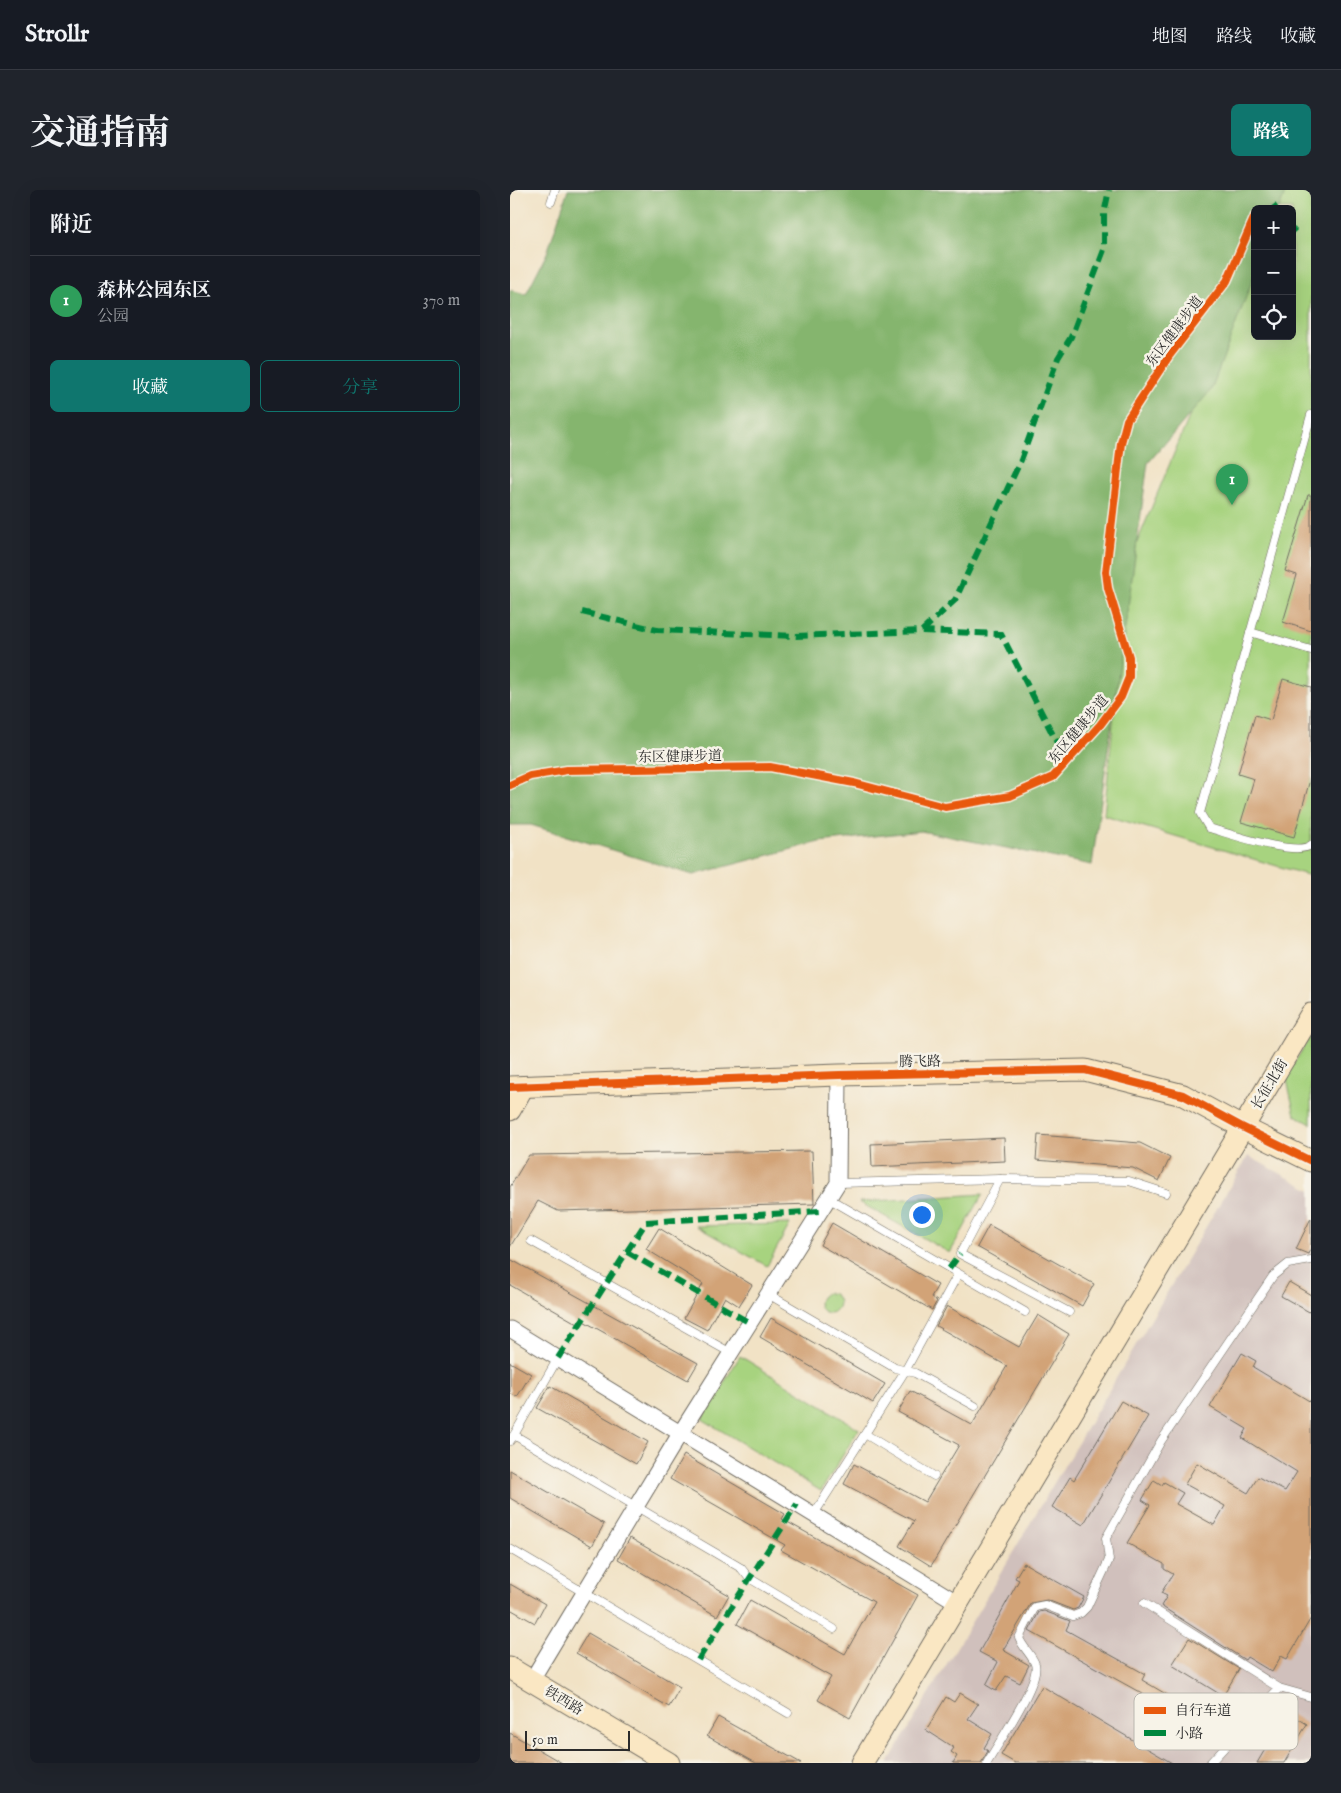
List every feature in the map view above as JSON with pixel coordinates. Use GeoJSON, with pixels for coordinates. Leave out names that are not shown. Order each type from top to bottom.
{"type":"FeatureCollection","features":[{"type":"Feature","properties":{"kind":"street","name":"长征北街"},"geometry":{"type":"LineString","coordinates":[[862,1763],[1311,1014]]}},
{"type":"Feature","properties":{"kind":"street","name":"腾飞路"},"geometry":{"type":"LineString","coordinates":[[516,1087],[839,1075],[1085,1070],[1183,1095],[1311,1161]]}},
{"type":"Feature","properties":{"kind":"street"},"geometry":{"type":"LineString","coordinates":[[531,1681],[681,1432],[838,1183],[839,1075]]}},
{"type":"Feature","properties":{"kind":"street"},"geometry":{"type":"LineString","coordinates":[[510,1110],[516,1087]]}},
{"type":"Feature","properties":{"kind":"street"},"geometry":{"type":"LineString","coordinates":[[510,1329],[958,1602]]}},
{"type":"Feature","properties":{"kind":"street","name":"铁西路"},"geometry":{"type":"LineString","coordinates":[[510,1668],[657,1760]]}},
{"type":"Feature","properties":{"kind":"lane"},"geometry":{"type":"LineString","coordinates":[[551,202],[555,190]]}},
{"type":"Feature","properties":{"kind":"lane"},"geometry":{"type":"LineString","coordinates":[[1311,415],[1200,813],[1208,828],[1290,849],[1307,848],[1311,845]]}},
{"type":"Feature","properties":{"kind":"lane"},"geometry":{"type":"LineString","coordinates":[[1250,632],[1311,650]]}},
{"type":"Feature","properties":{"kind":"lane"},"geometry":{"type":"LineString","coordinates":[[1000,1179],[960,1254],[1069,1312]]}},
{"type":"Feature","properties":{"kind":"lane"},"geometry":{"type":"LineString","coordinates":[[838,1183],[1000,1179],[1130,1181],[1166,1193]]}},
{"type":"Feature","properties":{"kind":"lane"},"geometry":{"type":"LineString","coordinates":[[828,1198],[1024,1312]]}},
{"type":"Feature","properties":{"kind":"lane"},"geometry":{"type":"LineString","coordinates":[[531,1241],[731,1353]]}},
{"type":"Feature","properties":{"kind":"lane"},"geometry":{"type":"LineString","coordinates":[[987,1763],[1035,1681],[1036,1664],[1022,1647],[1019,1638],[1035,1607],[1045,1605],[1073,1616],[1081,1613],[1087,1607],[1109,1560],[1106,1538],[1161,1442],[1273,1276],[1288,1264],[1311,1260]]}},
{"type":"Feature","properties":{"kind":"lane"},"geometry":{"type":"LineString","coordinates":[[814,1514],[905,1371],[958,1274]]}},
{"type":"Feature","properties":{"kind":"lane"},"geometry":{"type":"LineString","coordinates":[[768,1294],[895,1368],[915,1373],[975,1406]]}},
{"type":"Feature","properties":{"kind":"lane"},"geometry":{"type":"LineString","coordinates":[[558,1358],[512,1438],[741,1568],[749,1578],[834,1629]]}},
{"type":"Feature","properties":{"kind":"lane"},"geometry":{"type":"LineString","coordinates":[[865,1434],[934,1476]]}},
{"type":"Feature","properties":{"kind":"lane"},"geometry":{"type":"LineString","coordinates":[[510,1549],[788,1713]]}},
{"type":"Feature","properties":{"kind":"lane"},"geometry":{"type":"LineString","coordinates":[[1144,1603],[1280,1688],[1297,1693]]}},
{"type":"Feature","properties":{"kind":"lane"},"geometry":{"type":"LineString","coordinates":[[1275,1693],[1280,1688]]}},
{"type":"Feature","properties":{"kind":"lane"},"geometry":{"type":"LineString","coordinates":[[1298,1693],[1311,1697]]}},
{"type":"Feature","properties":{"kind":"lane"},"geometry":{"type":"LineString","coordinates":[[1210,1763],[1222,1750]]}},
{"type":"Feature","properties":{"kind":"shaded area"},"geometry":{"type":"Polygon","coordinates":[[[1248,1156],[1311,1190],[1311,1763],[888,1763],[1248,1156]]]}},
{"type":"Feature","properties":{"kind":"green space"},"geometry":{"type":"Polygon","coordinates":[[[568,190],[1286,190],[1280,205],[1251,205],[1251,284],[1211,390],[1148,463],[1092,865],[921,831],[819,842],[693,875],[531,825],[510,825],[510,290],[526,294],[547,253],[568,190]]]}},
{"type":"Feature","properties":{"kind":"green space"},"geometry":{"type":"Polygon","coordinates":[[[1282,190],[1311,190],[1311,876],[1104,815],[1129,562],[1251,268],[1251,340],[1296,340],[1296,205],[1276,205],[1282,190]]]}},
{"type":"Feature","properties":{"kind":"green space"},"geometry":{"type":"Polygon","coordinates":[[[1311,1036],[1311,1124],[1295,1115],[1286,1076],[1311,1036]]]}},
{"type":"Feature","properties":{"kind":"green space"},"geometry":{"type":"Polygon","coordinates":[[[983,1194],[950,1253],[859,1202],[983,1194]]]}},
{"type":"Feature","properties":{"kind":"green space"},"geometry":{"type":"Polygon","coordinates":[[[790,1224],[767,1266],[696,1226],[790,1224]]]}},
{"type":"Feature","properties":{"kind":"green space"},"geometry":{"type":"Polygon","coordinates":[[[829,1293],[836,1296],[839,1303],[836,1310],[829,1313],[822,1310],[819,1303],[822,1296],[829,1293]]]}},
{"type":"Feature","properties":{"kind":"green space"},"geometry":{"type":"Polygon","coordinates":[[[740,1356],[859,1429],[821,1491],[702,1419],[740,1356]]]}},
{"type":"Feature","properties":{"kind":"building"},"geometry":{"type":"Polygon","coordinates":[[[1308,495],[1311,495],[1311,631],[1283,622],[1297,575],[1285,571],[1308,495]]]}},
{"type":"Feature","properties":{"kind":"building"},"geometry":{"type":"Polygon","coordinates":[[[1283,679],[1311,687],[1311,776],[1294,837],[1241,822],[1254,779],[1238,774],[1255,715],[1271,720],[1283,679]]]}},
{"type":"Feature","properties":{"kind":"building"},"geometry":{"type":"Polygon","coordinates":[[[1038,1135],[1140,1143],[1170,1158],[1159,1181],[1133,1168],[1036,1160],[1038,1135]]]}},
{"type":"Feature","properties":{"kind":"building"},"geometry":{"type":"Polygon","coordinates":[[[1004,1138],[1005,1161],[872,1167],[871,1144],[1004,1138]]]}},
{"type":"Feature","properties":{"kind":"building"},"geometry":{"type":"Polygon","coordinates":[[[812,1151],[814,1204],[558,1211],[538,1201],[510,1247],[510,1187],[529,1155],[812,1151]]]}},
{"type":"Feature","properties":{"kind":"building"},"geometry":{"type":"Polygon","coordinates":[[[1311,1218],[1311,1248],[1308,1254],[1296,1249],[1311,1218]]]}},
{"type":"Feature","properties":{"kind":"building"},"geometry":{"type":"Polygon","coordinates":[[[832,1223],[938,1285],[931,1297],[937,1301],[932,1310],[820,1245],[832,1223]]]}},
{"type":"Feature","properties":{"kind":"building"},"geometry":{"type":"Polygon","coordinates":[[[989,1225],[1094,1284],[1082,1306],[977,1247],[989,1225]]]}},
{"type":"Feature","properties":{"kind":"building"},"geometry":{"type":"Polygon","coordinates":[[[659,1228],[752,1285],[739,1306],[725,1297],[707,1330],[684,1318],[703,1284],[646,1249],[659,1228]]]}},
{"type":"Feature","properties":{"kind":"building"},"geometry":{"type":"Polygon","coordinates":[[[510,1259],[698,1363],[688,1380],[580,1319],[578,1324],[510,1285],[510,1259]]]}},
{"type":"Feature","properties":{"kind":"building"},"geometry":{"type":"Polygon","coordinates":[[[1289,1282],[1311,1295],[1311,1313],[1281,1296],[1289,1282]]]}},
{"type":"Feature","properties":{"kind":"building"},"geometry":{"type":"Polygon","coordinates":[[[947,1306],[1019,1347],[1038,1315],[1069,1334],[931,1566],[899,1546],[914,1521],[844,1484],[854,1464],[925,1502],[959,1445],[898,1412],[910,1391],[972,1425],[1007,1366],[936,1326],[947,1306]]]}},
{"type":"Feature","properties":{"kind":"building"},"geometry":{"type":"Polygon","coordinates":[[[771,1318],[885,1384],[873,1403],[760,1337],[771,1318]]]}},
{"type":"Feature","properties":{"kind":"building"},"geometry":{"type":"Polygon","coordinates":[[[1242,1353],[1256,1361],[1253,1367],[1311,1402],[1311,1618],[1287,1659],[1281,1656],[1272,1672],[1247,1657],[1245,1660],[1161,1606],[1167,1596],[1161,1593],[1173,1574],[1164,1569],[1164,1564],[1127,1543],[1150,1505],[1142,1500],[1154,1480],[1162,1485],[1164,1482],[1183,1493],[1176,1504],[1214,1525],[1225,1506],[1185,1484],[1197,1463],[1248,1493],[1258,1477],[1285,1491],[1297,1472],[1242,1438],[1247,1429],[1210,1407],[1242,1353]]]}},
{"type":"Feature","properties":{"kind":"building"},"geometry":{"type":"Polygon","coordinates":[[[510,1362],[531,1374],[517,1397],[510,1393],[510,1362]]]}},
{"type":"Feature","properties":{"kind":"building"},"geometry":{"type":"Polygon","coordinates":[[[550,1386],[648,1442],[636,1464],[537,1408],[550,1386]]]}},
{"type":"Feature","properties":{"kind":"building"},"geometry":{"type":"Polygon","coordinates":[[[1121,1401],[1148,1416],[1083,1525],[1052,1507],[1070,1477],[1074,1480],[1121,1401]]]}},
{"type":"Feature","properties":{"kind":"building"},"geometry":{"type":"Polygon","coordinates":[[[684,1455],[785,1514],[782,1519],[918,1595],[850,1718],[818,1700],[831,1677],[737,1624],[750,1600],[845,1654],[874,1602],[781,1550],[785,1545],[670,1479],[684,1455]]]}},
{"type":"Feature","properties":{"kind":"building"},"geometry":{"type":"Polygon","coordinates":[[[510,1470],[604,1524],[592,1546],[510,1498],[510,1470]]]}},
{"type":"Feature","properties":{"kind":"building"},"geometry":{"type":"Polygon","coordinates":[[[630,1538],[729,1595],[717,1616],[618,1559],[630,1538]]]}},
{"type":"Feature","properties":{"kind":"building"},"geometry":{"type":"Polygon","coordinates":[[[1024,1563],[1084,1597],[1078,1608],[1073,1610],[1047,1600],[1031,1603],[1003,1650],[1029,1665],[1020,1683],[1006,1676],[996,1691],[986,1685],[998,1662],[979,1652],[1019,1580],[1015,1578],[1024,1563]]]}},
{"type":"Feature","properties":{"kind":"building"},"geometry":{"type":"Polygon","coordinates":[[[510,1584],[545,1604],[535,1623],[510,1609],[510,1584]]]}},
{"type":"Feature","properties":{"kind":"building"},"geometry":{"type":"Polygon","coordinates":[[[1044,1611],[1070,1621],[1066,1630],[1145,1674],[1142,1680],[1164,1693],[1141,1693],[1029,1631],[1039,1612],[1044,1611]]]}},
{"type":"Feature","properties":{"kind":"building"},"geometry":{"type":"Polygon","coordinates":[[[588,1633],[680,1687],[669,1707],[576,1653],[588,1633]]]}},
{"type":"Feature","properties":{"kind":"building"},"geometry":{"type":"Polygon","coordinates":[[[1189,1638],[1239,1669],[1225,1693],[1218,1693],[1172,1665],[1189,1638]]]}},
{"type":"Feature","properties":{"kind":"building"},"geometry":{"type":"Polygon","coordinates":[[[1042,1686],[1134,1740],[1134,1750],[1150,1750],[1172,1763],[1015,1763],[1001,1755],[1042,1686]]]}},
{"type":"Feature","properties":{"kind":"building"},"geometry":{"type":"Polygon","coordinates":[[[960,1693],[978,1704],[968,1719],[992,1734],[984,1748],[988,1751],[981,1763],[953,1763],[957,1756],[951,1752],[954,1748],[926,1730],[946,1697],[954,1702],[960,1693]]]}},
{"type":"Feature","properties":{"kind":"building"},"geometry":{"type":"Polygon","coordinates":[[[718,1717],[801,1763],[756,1763],[707,1736],[718,1717]]]}},
{"type":"Feature","properties":{"kind":"building"},"geometry":{"type":"Polygon","coordinates":[[[1298,1719],[1307,1724],[1298,1739],[1298,1719]]]}},
{"type":"Feature","properties":{"kind":"building"},"geometry":{"type":"Polygon","coordinates":[[[510,1733],[562,1763],[510,1763],[510,1733]]]}},
{"type":"Feature","properties":{"kind":"building"},"geometry":{"type":"Polygon","coordinates":[[[1265,1750],[1292,1750],[1284,1763],[1257,1763],[1265,1750]]]}},
{"type":"Feature","properties":{"kind":"marked path"},"geometry":{"type":"LineString","coordinates":[[922,631],[955,600],[1021,460],[1058,358],[1071,337],[1104,250],[1104,214],[1109,190]]}},
{"type":"Feature","properties":{"kind":"marked path"},"geometry":{"type":"LineString","coordinates":[[582,612],[657,630],[796,636],[922,631],[1001,634],[1067,762]]}},
{"type":"Feature","properties":{"kind":"marked path"},"geometry":{"type":"LineString","coordinates":[[558,1358],[646,1222],[821,1211]]}},
{"type":"Feature","properties":{"kind":"marked path"},"geometry":{"type":"LineString","coordinates":[[627,1252],[750,1323]]}},
{"type":"Feature","properties":{"kind":"marked path"},"geometry":{"type":"LineString","coordinates":[[949,1269],[960,1254]]}},
{"type":"Feature","properties":{"kind":"marked path"},"geometry":{"type":"LineString","coordinates":[[698,1660],[797,1504]]}},
{"type":"Feature","properties":{"kind":"cycle path","name":"东区健康步道"},"geometry":{"type":"LineString","coordinates":[[510,785],[530,776],[567,770],[770,767],[854,783],[945,807],[1010,796],[1053,777],[1100,725],[1121,697],[1129,677],[1129,657],[1108,588],[1106,572],[1121,443],[1127,420],[1169,356],[1227,281],[1251,225]]}},
{"type":"Feature","properties":{"kind":"cycle path"},"geometry":{"type":"LineString","coordinates":[[510,1087],[839,1075],[1085,1070],[1183,1095],[1311,1161]]}},
{"type":"Feature","properties":{"kind":"place","name":"森林公园东区"},"geometry":{"type":"Point","coordinates":[1232,505]}}]}
